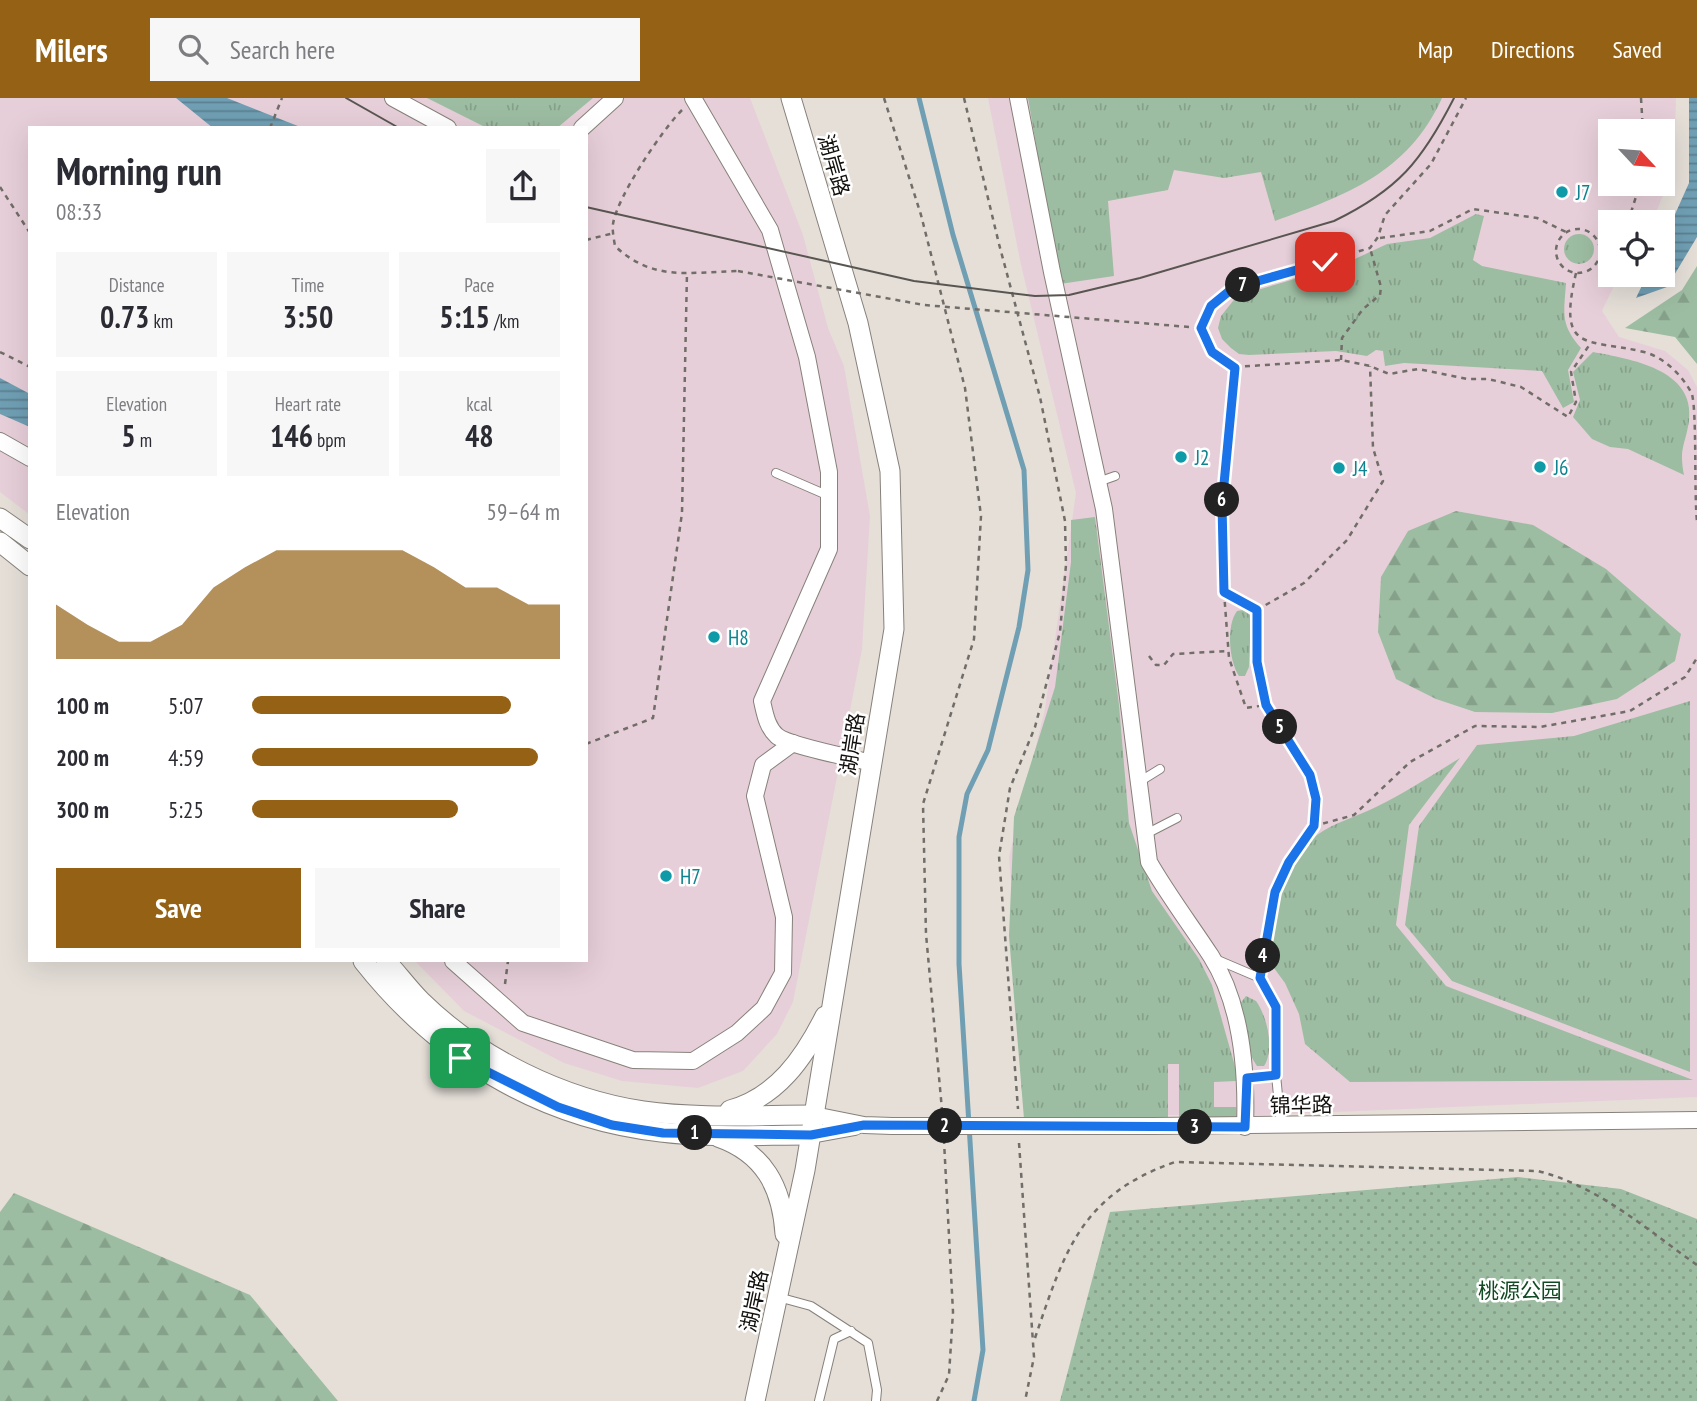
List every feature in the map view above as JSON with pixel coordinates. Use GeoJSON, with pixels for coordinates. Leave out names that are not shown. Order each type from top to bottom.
{"type":"FeatureCollection","features":[{"type":"Feature","properties":{"kind":"street"},"geometry":{"type":"LineString","coordinates":[[393,98],[444,126]]}},
{"type":"Feature","properties":{"kind":"street"},"geometry":{"type":"LineString","coordinates":[[584,126],[615,98]]}},
{"type":"Feature","properties":{"kind":"street"},"geometry":{"type":"LineString","coordinates":[[694,98],[769,230],[807,357],[829,472],[830,549],[762,701],[766,721],[778,737],[793,743],[872,763]]}},
{"type":"Feature","properties":{"kind":"street","name":"湖岸路"},"geometry":{"type":"LineString","coordinates":[[755,1401],[811,1135],[894,629],[890,471],[858,323],[791,98]]}},
{"type":"Feature","properties":{"kind":"street"},"geometry":{"type":"LineString","coordinates":[[1018,98],[1052,272],[1098,482],[1120,619],[1136,783],[1149,862],[1177,911],[1212,957],[1231,1003],[1247,1078],[1245,1127]]}},
{"type":"Feature","properties":{"kind":"street"},"geometry":{"type":"LineString","coordinates":[[0,441],[28,457]]}},
{"type":"Feature","properties":{"kind":"street"},"geometry":{"type":"LineString","coordinates":[[0,518],[28,538]]}},
{"type":"Feature","properties":{"kind":"street"},"geometry":{"type":"LineString","coordinates":[[0,542],[28,564]]}},
{"type":"Feature","properties":{"kind":"street"},"geometry":{"type":"LineString","coordinates":[[454,962],[523,1023],[633,1060],[693,1061],[737,1034],[764,1008],[783,973],[784,917],[755,796],[763,765],[793,743]]}},
{"type":"Feature","properties":{"kind":"street"},"geometry":{"type":"LineString","coordinates":[[364,962],[426,1031],[460,1058],[558,1107],[612,1125],[663,1133],[710,1124],[814,1115]]}},
{"type":"Feature","properties":{"kind":"street"},"geometry":{"type":"LineString","coordinates":[[387,962],[422,1002],[464,1036],[519,1070],[566,1091],[609,1104],[710,1124],[811,1135]]}},
{"type":"Feature","properties":{"kind":"street"},"geometry":{"type":"LineString","coordinates":[[710,1124],[757,1100],[785,1078],[832,1003]]}},
{"type":"Feature","properties":{"kind":"street","name":"锦华路"},"geometry":{"type":"LineString","coordinates":[[814,1115],[864,1125],[892,1126],[1245,1127],[1697,1120]]}},
{"type":"Feature","properties":{"kind":"street"},"geometry":{"type":"LineString","coordinates":[[710,1124],[741,1146],[769,1171],[781,1201],[786,1259]]}},
{"type":"Feature","properties":{"kind":"street","name":"锦华路"},"geometry":{"type":"LineString","coordinates":[[811,1135],[864,1125]]}},
{"type":"Feature","properties":{"kind":"lane"},"geometry":{"type":"LineString","coordinates":[[776,473],[829,496]]}},
{"type":"Feature","properties":{"kind":"lane"},"geometry":{"type":"LineString","coordinates":[[1098,482],[1115,476]]}},
{"type":"Feature","properties":{"kind":"lane"},"geometry":{"type":"LineString","coordinates":[[1136,783],[1160,769]]}},
{"type":"Feature","properties":{"kind":"lane"},"geometry":{"type":"LineString","coordinates":[[1144,835],[1177,818]]}},
{"type":"Feature","properties":{"kind":"lane"},"geometry":{"type":"LineString","coordinates":[[1212,957],[1260,978],[1276,1007],[1276,1075],[1281,1126]]}},
{"type":"Feature","properties":{"kind":"lane"},"geometry":{"type":"LineString","coordinates":[[1247,1078],[1276,1075]]}},
{"type":"Feature","properties":{"kind":"lane"},"geometry":{"type":"LineString","coordinates":[[778,1297],[811,1306],[868,1343],[877,1390],[876,1401]]}},
{"type":"Feature","properties":{"kind":"lane"},"geometry":{"type":"LineString","coordinates":[[819,1401],[834,1339],[851,1331]]}},
{"type":"Feature","properties":{"kind":"path"},"geometry":{"type":"LineString","coordinates":[[271,126],[282,98]]}},
{"type":"Feature","properties":{"kind":"path"},"geometry":{"type":"LineString","coordinates":[[694,98],[667,125],[644,161],[613,224],[615,246],[634,264],[661,272],[738,271],[924,305],[1201,328]]}},
{"type":"Feature","properties":{"kind":"path"},"geometry":{"type":"LineString","coordinates":[[884,98],[920,215],[965,388],[981,516],[974,639],[923,804],[926,934],[943,1113]]}},
{"type":"Feature","properties":{"kind":"path"},"geometry":{"type":"LineString","coordinates":[[964,98],[1040,397],[1065,521],[1066,565],[1060,632],[1035,727],[1010,788],[999,856],[1018,1113]]}},
{"type":"Feature","properties":{"kind":"path"},"geometry":{"type":"LineString","coordinates":[[1466,98],[1431,164],[1385,215],[1378,237],[1370,248],[1233,288],[1211,306],[1201,328],[1212,352],[1235,368],[1341,360],[1370,366],[1389,374],[1418,369],[1521,387],[1568,418],[1576,402],[1571,372],[1590,344]]}},
{"type":"Feature","properties":{"kind":"path"},"geometry":{"type":"LineString","coordinates":[[1641,98],[1642,119]]}},
{"type":"Feature","properties":{"kind":"path"},"geometry":{"type":"LineString","coordinates":[[0,187],[28,230]]}},
{"type":"Feature","properties":{"kind":"path"},"geometry":{"type":"LineString","coordinates":[[1378,237],[1390,239],[1430,231],[1473,209],[1537,218],[1566,232]]}},
{"type":"Feature","properties":{"kind":"path"},"geometry":{"type":"LineString","coordinates":[[1598,243],[1589,231],[1581,228],[1566,232],[1556,245],[1556,253],[1563,268],[1576,273],[1594,267],[1598,260]]}},
{"type":"Feature","properties":{"kind":"path"},"geometry":{"type":"LineString","coordinates":[[588,240],[614,233]]}},
{"type":"Feature","properties":{"kind":"path"},"geometry":{"type":"LineString","coordinates":[[1341,360],[1342,338],[1363,309],[1380,295],[1381,287],[1370,248]]}},
{"type":"Feature","properties":{"kind":"path"},"geometry":{"type":"LineString","coordinates":[[588,743],[653,718],[682,513],[687,272]]}},
{"type":"Feature","properties":{"kind":"path"},"geometry":{"type":"LineString","coordinates":[[1576,273],[1570,317],[1580,337],[1590,344],[1644,352],[1659,358],[1674,370],[1694,395],[1697,522]]}},
{"type":"Feature","properties":{"kind":"path"},"geometry":{"type":"LineString","coordinates":[[0,352],[28,366]]}},
{"type":"Feature","properties":{"kind":"path"},"geometry":{"type":"LineString","coordinates":[[1257,610],[1304,583],[1347,540],[1383,481],[1373,448],[1370,366]]}},
{"type":"Feature","properties":{"kind":"path"},"geometry":{"type":"LineString","coordinates":[[1235,368],[1222,505],[1224,592],[1229,651],[1246,708],[1266,705]]}},
{"type":"Feature","properties":{"kind":"path"},"geometry":{"type":"LineString","coordinates":[[1224,592],[1257,610]]}},
{"type":"Feature","properties":{"kind":"path"},"geometry":{"type":"LineString","coordinates":[[1257,610],[1257,662],[1266,705],[1310,775],[1316,799],[1314,826],[1289,862],[1275,892],[1260,978]]}},
{"type":"Feature","properties":{"kind":"path"},"geometry":{"type":"LineString","coordinates":[[1149,656],[1156,665],[1164,665],[1173,654],[1229,651]]}},
{"type":"Feature","properties":{"kind":"path"},"geometry":{"type":"LineString","coordinates":[[1314,826],[1354,815],[1410,762],[1475,726],[1540,727],[1630,711],[1685,677],[1697,658]]}},
{"type":"Feature","properties":{"kind":"path"},"geometry":{"type":"LineString","coordinates":[[502,1005],[508,962]]}},
{"type":"Feature","properties":{"kind":"path"},"geometry":{"type":"LineString","coordinates":[[1019,1140],[1034,1341],[1034,1357],[1025,1401]]}},
{"type":"Feature","properties":{"kind":"path"},"geometry":{"type":"LineString","coordinates":[[937,1401],[949,1375],[953,1312],[944,1141]]}},
{"type":"Feature","properties":{"kind":"path"},"geometry":{"type":"LineString","coordinates":[[1034,1341],[1081,1224],[1111,1194],[1142,1174],[1175,1162],[1538,1171],[1567,1178],[1598,1193],[1697,1265]]}},
{"type":"Feature","properties":{"kind":"shaded area"},"geometry":{"type":"Polygon","coordinates":[[[0,98],[750,98],[803,235],[828,328],[844,366],[870,516],[862,649],[793,1002],[777,1034],[743,1071],[698,1088],[622,1081],[564,1063],[464,1011],[416,962],[588,962],[588,126],[28,126],[28,513],[0,492],[0,98]]]}},
{"type":"Feature","properties":{"kind":"shaded area"},"geometry":{"type":"Polygon","coordinates":[[[988,98],[1676,98],[1675,133],[1675,119],[1598,119],[1598,196],[1663,196],[1657,210],[1598,210],[1598,287],[1613,287],[1602,311],[1619,337],[1665,351],[1688,370],[1697,387],[1697,1097],[1261,1115],[1030,1115],[1009,857],[1045,709],[1076,493],[1021,265],[988,98]]]}},
{"type":"Feature","properties":{"kind":"green space"},"geometry":{"type":"Polygon","coordinates":[[[427,98],[593,98],[559,126],[483,126],[427,98]]]}},
{"type":"Feature","properties":{"kind":"green space"},"geometry":{"type":"Polygon","coordinates":[[[1028,98],[1442,98],[1428,124],[1412,145],[1393,163],[1350,190],[1275,221],[1261,172],[1224,178],[1174,170],[1168,190],[1108,201],[1114,276],[1060,284],[1028,98]]]}},
{"type":"Feature","properties":{"kind":"green space"},"geometry":{"type":"Polygon","coordinates":[[[1476,214],[1484,216],[1473,260],[1482,266],[1566,283],[1566,325],[1581,348],[1568,370],[1574,402],[1563,408],[1542,371],[1404,363],[1385,366],[1383,351],[1376,350],[1367,356],[1336,351],[1239,354],[1222,339],[1218,328],[1221,316],[1237,296],[1342,265],[1387,244],[1430,238],[1476,214]]]}},
{"type":"Feature","properties":{"kind":"green space"},"geometry":{"type":"Polygon","coordinates":[[[1579,234],[1590,238],[1594,249],[1590,260],[1579,264],[1568,260],[1564,249],[1568,238],[1579,234]]]}},
{"type":"Feature","properties":{"kind":"green space"},"geometry":{"type":"Polygon","coordinates":[[[1697,266],[1697,364],[1675,337],[1625,328],[1682,290],[1697,266]]]}},
{"type":"Feature","properties":{"kind":"green space"},"geometry":{"type":"Polygon","coordinates":[[[1593,352],[1625,358],[1658,370],[1682,389],[1688,403],[1689,421],[1682,452],[1684,475],[1628,449],[1610,447],[1592,439],[1573,417],[1580,400],[1573,372],[1593,352]]]}},
{"type":"Feature","properties":{"kind":"green space"},"geometry":{"type":"Polygon","coordinates":[[[1456,511],[1533,525],[1606,569],[1681,634],[1675,661],[1617,699],[1552,713],[1475,712],[1436,699],[1396,679],[1378,632],[1381,577],[1408,531],[1456,511]]]}},
{"type":"Feature","properties":{"kind":"green space"},"geometry":{"type":"Polygon","coordinates":[[[1095,517],[1119,705],[1129,823],[1152,891],[1199,959],[1212,985],[1236,1070],[1236,1081],[1214,1082],[1214,1107],[1236,1107],[1237,1119],[1179,1119],[1179,1064],[1168,1064],[1168,1119],[1024,1119],[1009,936],[1014,817],[1055,687],[1071,562],[1071,520],[1095,517]]]}},
{"type":"Feature","properties":{"kind":"green space"},"geometry":{"type":"Polygon","coordinates":[[[1243,610],[1251,616],[1249,667],[1245,676],[1239,676],[1233,662],[1230,634],[1237,611],[1243,610]]]}},
{"type":"Feature","properties":{"kind":"green space"},"geometry":{"type":"Polygon","coordinates":[[[1690,701],[1690,1072],[1452,981],[1405,925],[1419,826],[1477,745],[1574,736],[1690,701]]]}},
{"type":"Feature","properties":{"kind":"green space"},"geometry":{"type":"Polygon","coordinates":[[[1460,758],[1409,825],[1396,925],[1446,986],[1693,1080],[1350,1082],[1305,1044],[1299,1014],[1285,983],[1271,964],[1277,912],[1287,877],[1295,861],[1305,847],[1323,831],[1387,802],[1460,758]]]}},
{"type":"Feature","properties":{"kind":"green space"},"geometry":{"type":"Polygon","coordinates":[[[1246,996],[1256,1001],[1266,1024],[1269,1051],[1264,1066],[1257,1066],[1244,1037],[1239,1005],[1246,996]]]}},
{"type":"Feature","properties":{"kind":"green space","name":"桃源公园"},"geometry":{"type":"Polygon","coordinates":[[[1518,1177],[1621,1189],[1697,1219],[1697,1401],[1060,1401],[1110,1212],[1518,1177]]]}},
{"type":"Feature","properties":{"kind":"green space"},"geometry":{"type":"Polygon","coordinates":[[[14,1193],[250,1295],[338,1401],[0,1401],[0,1212],[14,1193]]]}},
{"type":"Feature","properties":{"kind":"water"},"geometry":{"type":"Polygon","coordinates":[[[176,98],[227,98],[298,126],[211,126],[176,98]]]}},
{"type":"Feature","properties":{"kind":"water"},"geometry":{"type":"Polygon","coordinates":[[[1689,98],[1697,98],[1697,237],[1675,274],[1675,214],[1689,183],[1689,98]]]}},
{"type":"Feature","properties":{"kind":"water"},"geometry":{"type":"Polygon","coordinates":[[[1641,287],[1667,287],[1636,298],[1641,287]]]}},
{"type":"Feature","properties":{"kind":"water"},"geometry":{"type":"Polygon","coordinates":[[[0,378],[28,393],[28,426],[0,414],[0,378]]]}},
{"type":"Feature","properties":{"kind":"waterway"},"geometry":{"type":"LineString","coordinates":[[919,98],[953,235],[1024,470],[1028,570],[1019,627],[988,750],[967,794],[959,837],[959,964],[983,1350],[974,1401]]}},
{"type":"Feature","properties":{"kind":"tram line"},"geometry":{"type":"LineString","coordinates":[[346,98],[395,126]]}},
{"type":"Feature","properties":{"kind":"tram line"},"geometry":{"type":"LineString","coordinates":[[588,207],[914,281],[1035,296],[1069,295],[1140,278],[1334,221],[1375,198],[1406,172],[1431,139],[1454,98]]}},
{"type":"Feature","properties":{"kind":"place","name":"J7"},"geometry":{"type":"Point","coordinates":[1562,192]}},
{"type":"Feature","properties":{"kind":"place","name":"J2"},"geometry":{"type":"Point","coordinates":[1181,457]}},
{"type":"Feature","properties":{"kind":"place","name":"J6"},"geometry":{"type":"Point","coordinates":[1540,467]}},
{"type":"Feature","properties":{"kind":"place","name":"J4"},"geometry":{"type":"Point","coordinates":[1339,468]}},
{"type":"Feature","properties":{"kind":"place","name":"H8"},"geometry":{"type":"Point","coordinates":[714,637]}},
{"type":"Feature","properties":{"kind":"place","name":"H7"},"geometry":{"type":"Point","coordinates":[666,876]}},
{"type":"Feature","properties":{"kind":"route"},"geometry":{"type":"LineString","coordinates":[[460,1058],[558,1107],[612,1125],[663,1133],[811,1135],[864,1125],[1245,1127],[1247,1078],[1276,1075],[1276,1007],[1260,978],[1275,892],[1289,862],[1314,826],[1316,799],[1310,775],[1266,705],[1257,662],[1257,610],[1224,592],[1222,505],[1235,368],[1212,352],[1201,328],[1211,306],[1233,288],[1325,262]]}}]}
